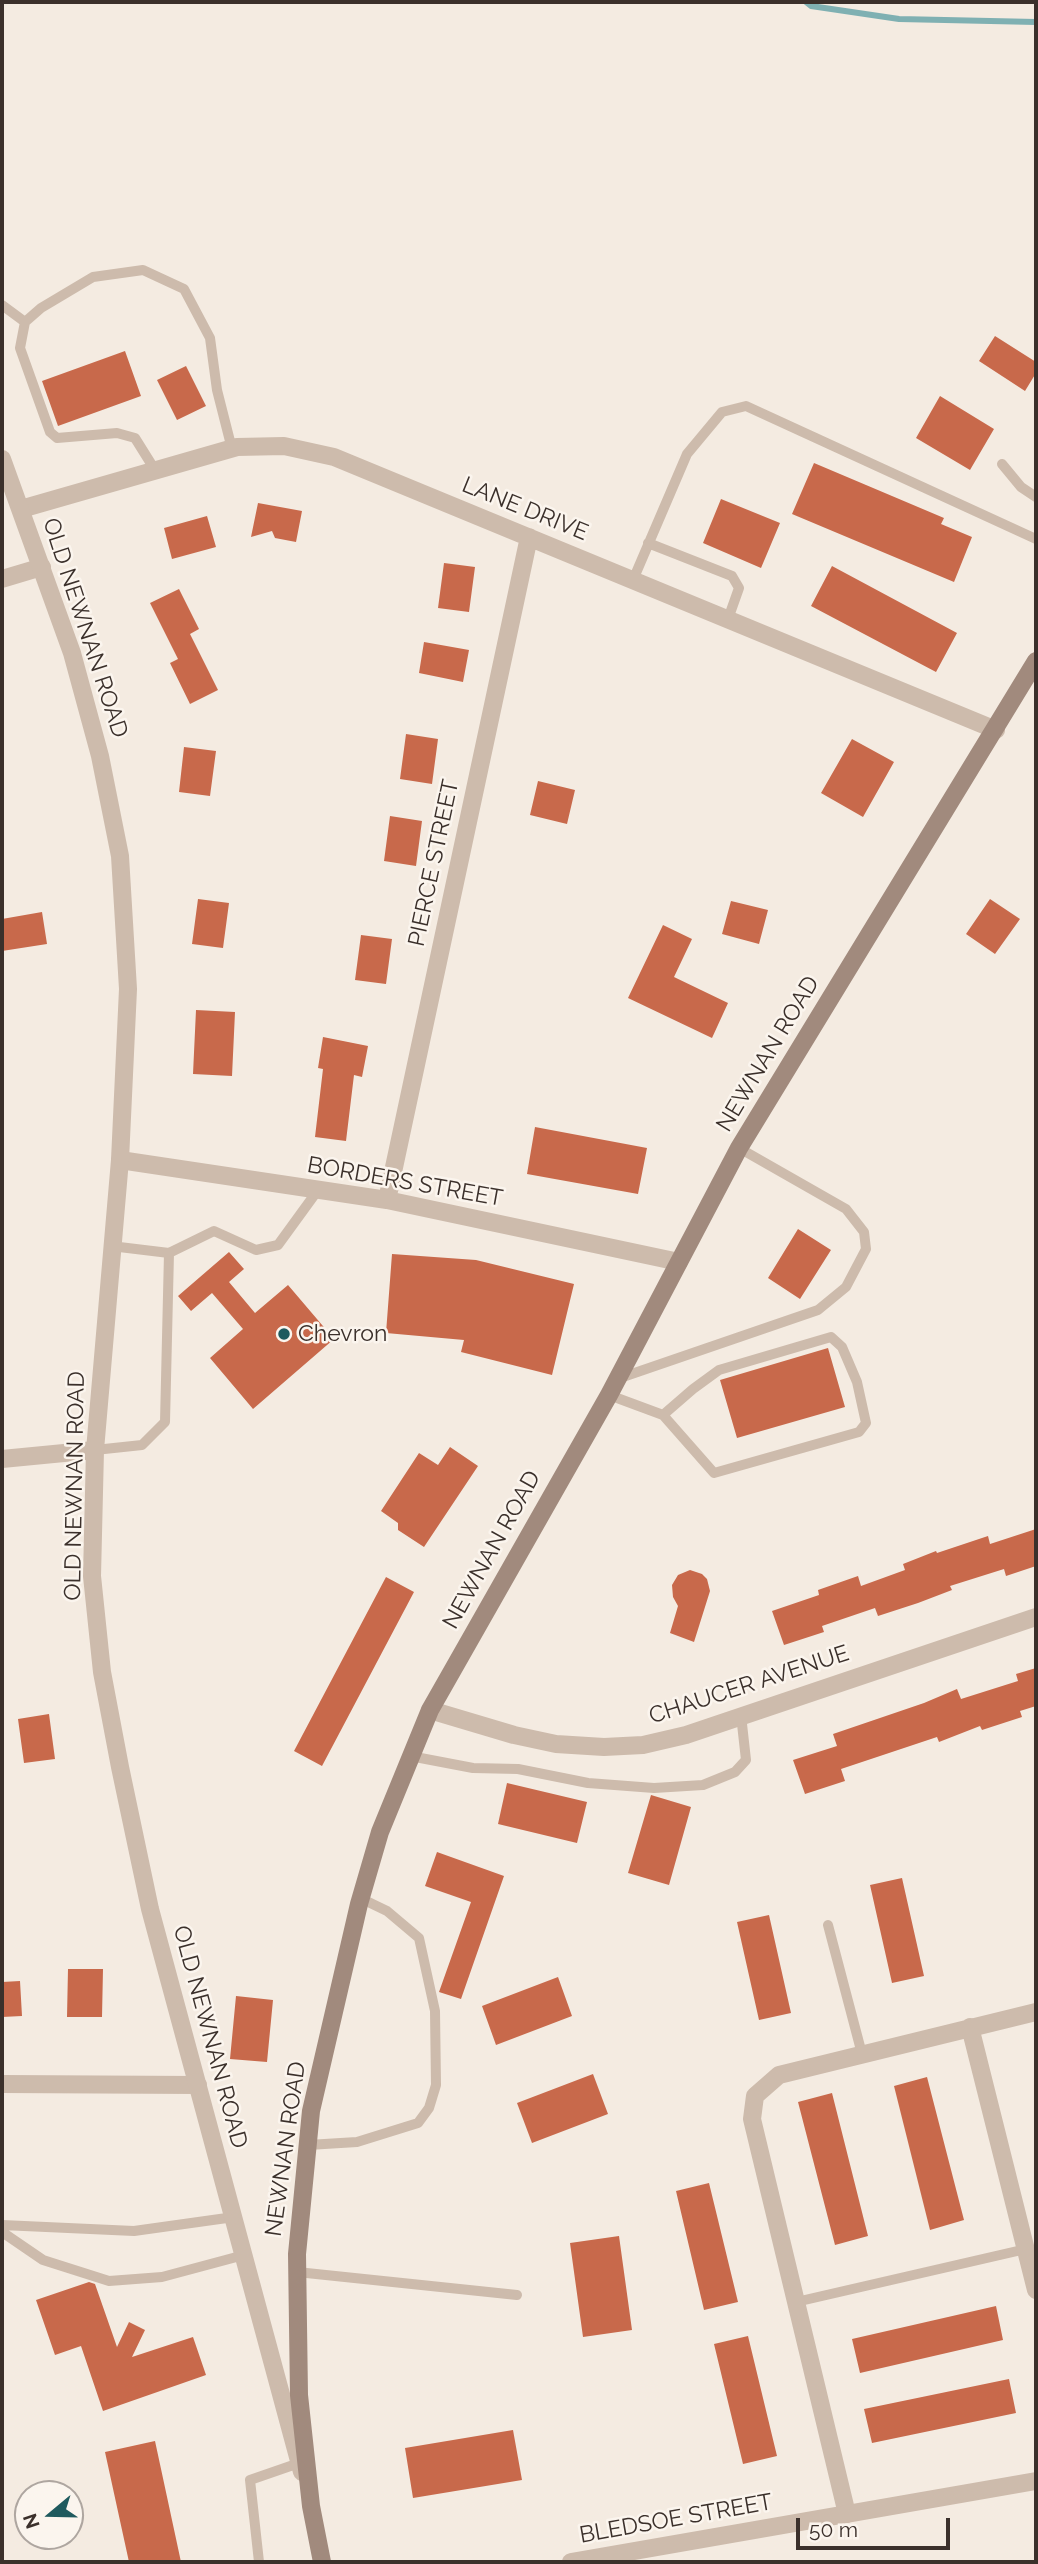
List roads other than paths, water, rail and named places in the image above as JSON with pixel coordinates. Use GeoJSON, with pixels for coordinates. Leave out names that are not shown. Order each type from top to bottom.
{"type":"FeatureCollection","features":[{"type":"Feature","properties":{"kind":"main road","name":"NEWNAN ROAD"},"geometry":{"type":"LineString","coordinates":[[322,2562],[303,2462],[297,2272],[311,2111],[360,1898],[380,1832],[430,1710],[613,1387],[739,1148],[1036,661]]}},
{"type":"Feature","properties":{"kind":"street","name":"LANE DRIVE"},"geometry":{"type":"LineString","coordinates":[[21,509],[232,449],[284,446],[334,457],[996,730]]}},
{"type":"Feature","properties":{"kind":"street","name":"OLD NEWNAN ROAD"},"geometry":{"type":"LineString","coordinates":[[2,460],[72,653],[93,730],[120,856],[128,989],[120,1160],[96,1450],[92,1576],[102,1672],[150,1909],[303,2462]]}},
{"type":"Feature","properties":{"kind":"street","name":"PIERCE STREET"},"geometry":{"type":"LineString","coordinates":[[387,1200],[528,537]]}},
{"type":"Feature","properties":{"kind":"street"},"geometry":{"type":"LineString","coordinates":[[2,579],[42,567]]}},
{"type":"Feature","properties":{"kind":"street","name":"BORDERS STREET"},"geometry":{"type":"LineString","coordinates":[[120,1160],[387,1200],[679,1262]]}},
{"type":"Feature","properties":{"kind":"street"},"geometry":{"type":"LineString","coordinates":[[2,1459],[96,1450]]}},
{"type":"Feature","properties":{"kind":"street","name":"CHAUCER AVENUE"},"geometry":{"type":"LineString","coordinates":[[430,1710],[514,1735],[556,1744],[604,1748],[643,1745],[675,1737],[1036,1617]]}},
{"type":"Feature","properties":{"kind":"street"},"geometry":{"type":"LineString","coordinates":[[847,2514],[752,2119],[755,2096],[779,2075],[1036,2012]]}},
{"type":"Feature","properties":{"kind":"street"},"geometry":{"type":"LineString","coordinates":[[970,2027],[1036,2290]]}},
{"type":"Feature","properties":{"kind":"street"},"geometry":{"type":"LineString","coordinates":[[2,2084],[198,2085]]}},
{"type":"Feature","properties":{"kind":"street","name":"BLEDSOE STREET"},"geometry":{"type":"LineString","coordinates":[[571,2562],[1036,2481]]}},
{"type":"Feature","properties":{"kind":"lane"},"geometry":{"type":"LineString","coordinates":[[155,470],[135,438],[117,433],[57,438],[50,432],[20,348],[25,321],[41,308],[93,277],[143,271],[184,289],[210,338],[217,390],[232,449]]}},
{"type":"Feature","properties":{"kind":"lane"},"geometry":{"type":"LineString","coordinates":[[2,305],[25,321]]}},
{"type":"Feature","properties":{"kind":"lane"},"geometry":{"type":"LineString","coordinates":[[633,580],[687,454],[722,412],[746,406],[913,480],[1036,539]]}},
{"type":"Feature","properties":{"kind":"lane"},"geometry":{"type":"LineString","coordinates":[[1002,464],[1021,487],[1036,497]]}},
{"type":"Feature","properties":{"kind":"lane"},"geometry":{"type":"LineString","coordinates":[[649,543],[733,576],[739,588],[728,619]]}},
{"type":"Feature","properties":{"kind":"lane"},"geometry":{"type":"LineString","coordinates":[[613,1387],[818,1310],[846,1287],[866,1250],[864,1232],[846,1209],[739,1148]]}},
{"type":"Feature","properties":{"kind":"lane"},"geometry":{"type":"LineString","coordinates":[[111,1246],[169,1253],[214,1231],[256,1250],[278,1245],[317,1190]]}},
{"type":"Feature","properties":{"kind":"lane"},"geometry":{"type":"LineString","coordinates":[[96,1450],[142,1445],[165,1422],[169,1253]]}},
{"type":"Feature","properties":{"kind":"lane"},"geometry":{"type":"LineString","coordinates":[[613,1387],[663,1415],[714,1473],[859,1432],[866,1423],[857,1382],[842,1347],[831,1337],[719,1370],[663,1415]]}},
{"type":"Feature","properties":{"kind":"lane"},"geometry":{"type":"LineString","coordinates":[[410,1756],[472,1768],[518,1769],[588,1783],[654,1788],[703,1785],[735,1772],[746,1760],[741,1715]]}},
{"type":"Feature","properties":{"kind":"lane"},"geometry":{"type":"LineString","coordinates":[[308,2145],[357,2142],[418,2123],[429,2108],[436,2085],[435,2011],[419,1938],[387,1911],[360,1898]]}},
{"type":"Feature","properties":{"kind":"lane"},"geometry":{"type":"LineString","coordinates":[[828,1925],[862,2054]]}},
{"type":"Feature","properties":{"kind":"lane"},"geometry":{"type":"LineString","coordinates":[[2,2225],[134,2231],[234,2217]]}},
{"type":"Feature","properties":{"kind":"lane"},"geometry":{"type":"LineString","coordinates":[[2,2232],[43,2260],[109,2281],[162,2277],[244,2255]]}},
{"type":"Feature","properties":{"kind":"lane"},"geometry":{"type":"LineString","coordinates":[[796,2302],[1026,2249]]}},
{"type":"Feature","properties":{"kind":"lane"},"geometry":{"type":"LineString","coordinates":[[297,2272],[517,2295]]}},
{"type":"Feature","properties":{"kind":"lane"},"geometry":{"type":"LineString","coordinates":[[259,2562],[250,2480],[303,2462]]}},
{"type":"Feature","properties":{"kind":"waterway"},"geometry":{"type":"LineString","coordinates":[[806,2],[811,6],[899,19],[1036,22]]}},
{"type":"Feature","properties":{"kind":"place","name":"Chevron"},"geometry":{"type":"Point","coordinates":[284,1334]}}]}
